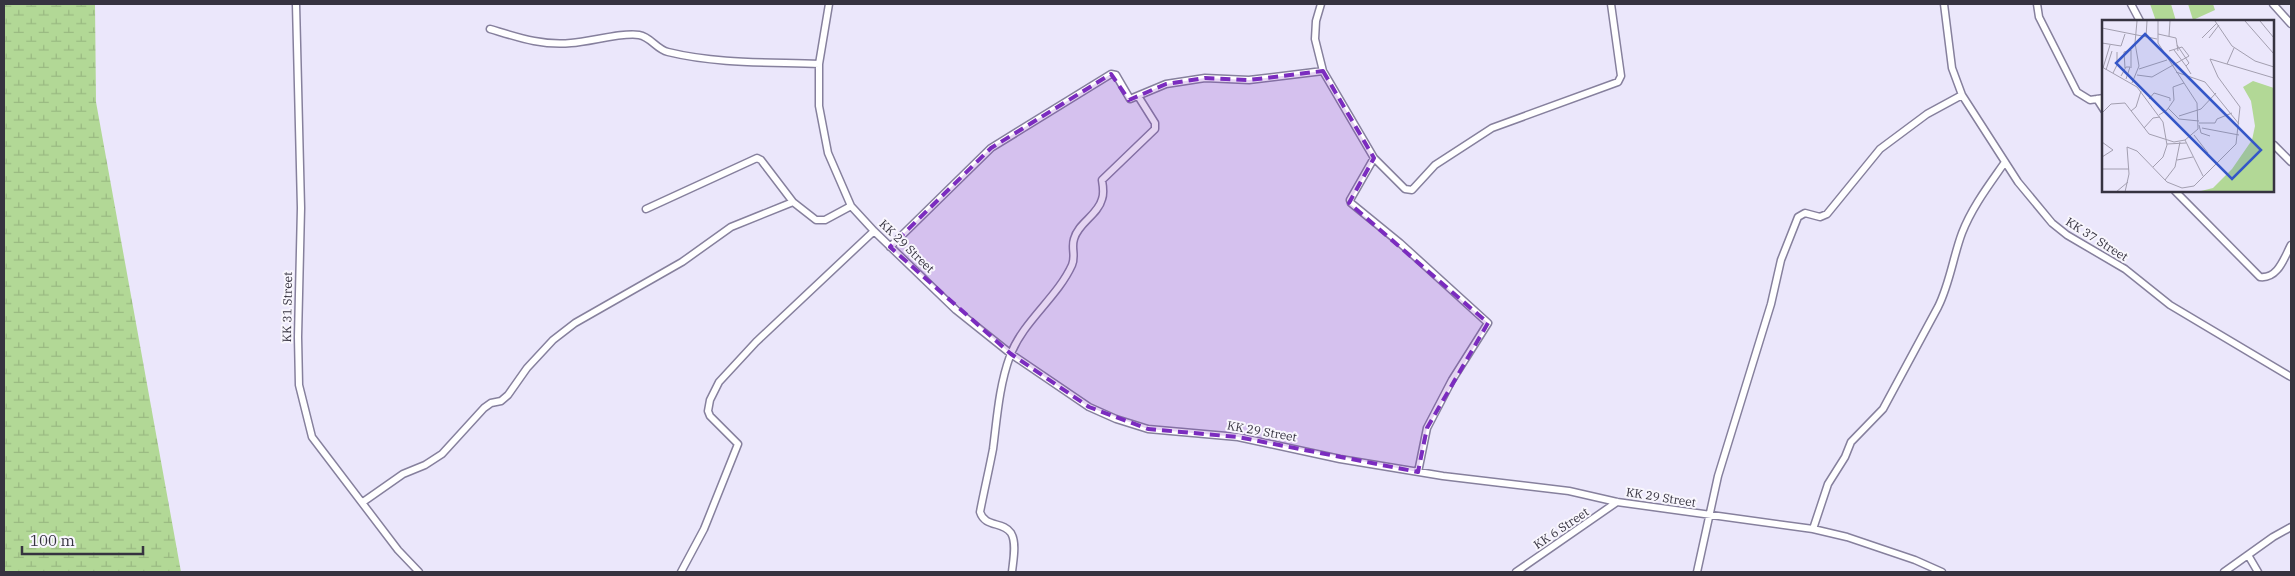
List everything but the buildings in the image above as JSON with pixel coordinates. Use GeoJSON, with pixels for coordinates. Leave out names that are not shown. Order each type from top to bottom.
{"type":"FeatureCollection","features":[{"type":"Feature","properties":{"kind":"street","name":"KK 31 Street"},"geometry":{"type":"LineString","coordinates":[[296,4],[301,208],[298,337],[299,385],[312,437],[398,550],[418,572]]}},
{"type":"Feature","properties":{"kind":"street","name":"KK 29 Street"},"geometry":{"type":"LineString","coordinates":[[828,4],[819,64],[819,106],[828,153],[851,206],[890,247],[956,310],[1011,354],[1089,407],[1116,419],[1148,429],[1238,437],[1340,459],[1418,472],[1569,491],[1617,502],[1813,530],[1847,537],[1915,560],[1942,572]]}},
{"type":"Feature","properties":{"kind":"street"},"geometry":{"type":"LineString","coordinates":[[1321,4],[1316,21],[1315,38],[1323,71],[1374,158],[1405,189],[1412,190],[1417,187],[1435,165],[1492,128],[1618,82],[1621,76],[1611,4]]}},
{"type":"Feature","properties":{"kind":"street","name":"KK 37 Street"},"geometry":{"type":"LineString","coordinates":[[1944,4],[1952,68],[1962,95],[2005,162],[2034,202],[2063,232],[2125,269],[2170,305],[2291,376]]}},
{"type":"Feature","properties":{"kind":"street"},"geometry":{"type":"LineString","coordinates":[[2037,4],[2038,17],[2077,92],[2090,100],[2100,99]]}},
{"type":"Feature","properties":{"kind":"street"},"geometry":{"type":"LineString","coordinates":[[2131,4],[2139,20]]}},
{"type":"Feature","properties":{"kind":"street"},"geometry":{"type":"LineString","coordinates":[[2273,4],[2291,24]]}},
{"type":"Feature","properties":{"kind":"street"},"geometry":{"type":"LineString","coordinates":[[490,29],[542,44],[569,44],[640,35],[651,40],[666,51],[713,59],[819,64]]}},
{"type":"Feature","properties":{"kind":"street"},"geometry":{"type":"LineString","coordinates":[[890,247],[992,148],[1105,76],[1116,75],[1130,99],[1166,84],[1205,78],[1249,80],[1323,71]]}},
{"type":"Feature","properties":{"kind":"street"},"geometry":{"type":"LineString","coordinates":[[1697,572],[1708,515],[1734,420],[1770,304],[1781,260],[1798,217],[1805,213],[1820,216],[1828,214],[1880,149],[1927,114],[1962,95]]}},
{"type":"Feature","properties":{"kind":"street"},"geometry":{"type":"LineString","coordinates":[[1012,572],[1014,544],[1012,534],[1008,530],[982,519],[980,512],[992,450],[1001,387],[1011,354],[1028,326],[1057,289],[1072,265],[1075,255],[1074,239],[1081,226],[1099,207],[1102,199],[1102,180],[1155,129],[1155,123],[1138,96]]}},
{"type":"Feature","properties":{"kind":"street"},"geometry":{"type":"LineString","coordinates":[[2275,146],[2291,162]]}},
{"type":"Feature","properties":{"kind":"street"},"geometry":{"type":"LineString","coordinates":[[646,209],[757,158],[761,160],[793,202],[816,220],[825,220],[851,206]]}},
{"type":"Feature","properties":{"kind":"street"},"geometry":{"type":"LineString","coordinates":[[1374,158],[1350,200],[1351,204],[1400,243],[1488,323],[1452,380],[1427,428],[1418,472]]}},
{"type":"Feature","properties":{"kind":"street"},"geometry":{"type":"LineString","coordinates":[[1813,530],[1826,490],[1845,457],[1851,442],[1883,409],[1938,307],[1945,293],[1962,234],[1970,216],[2005,162]]}},
{"type":"Feature","properties":{"kind":"street"},"geometry":{"type":"LineString","coordinates":[[2176,192],[2260,278],[2267,278],[2275,273],[2291,245]]}},
{"type":"Feature","properties":{"kind":"street"},"geometry":{"type":"LineString","coordinates":[[362,502],[403,474],[425,465],[442,454],[484,408],[491,403],[501,401],[508,395],[527,368],[553,340],[574,323],[682,262],[730,227],[793,202]]}},
{"type":"Feature","properties":{"kind":"street"},"geometry":{"type":"LineString","coordinates":[[681,572],[704,529],[738,444],[710,416],[708,411],[710,400],[719,382],[756,342],[829,276],[874,231]]}},
{"type":"Feature","properties":{"kind":"street","name":"KK 6 Street"},"geometry":{"type":"LineString","coordinates":[[1516,572],[1617,502]]}},
{"type":"Feature","properties":{"kind":"street"},"geometry":{"type":"LineString","coordinates":[[2224,572],[2291,527]]}},
{"type":"Feature","properties":{"kind":"street"},"geometry":{"type":"LineString","coordinates":[[2248,555],[2258,572]]}},
{"type":"Feature","properties":{"kind":"highlighted area"},"geometry":{"type":"Polygon","coordinates":[[[1323,71],[1374,158],[1349,203],[1488,323],[1427,428],[1418,472],[1238,437],[1148,429],[1089,407],[1011,354],[890,247],[991,148],[1111,74],[1129,100],[1166,84],[1205,78],[1249,80],[1323,71]]]}},
{"type":"Feature","properties":{"kind":"green space"},"geometry":{"type":"Polygon","coordinates":[[[4,4],[95,4],[96,102],[181,572],[4,572],[4,4]]]}},
{"type":"Feature","properties":{"kind":"green space"},"geometry":{"type":"Polygon","coordinates":[[[2150,4],[2171,4],[2176,20],[2156,20],[2150,4]]]}},
{"type":"Feature","properties":{"kind":"green space"},"geometry":{"type":"Polygon","coordinates":[[[2188,4],[2213,4],[2215,10],[2193,20],[2188,4]]]}}]}
